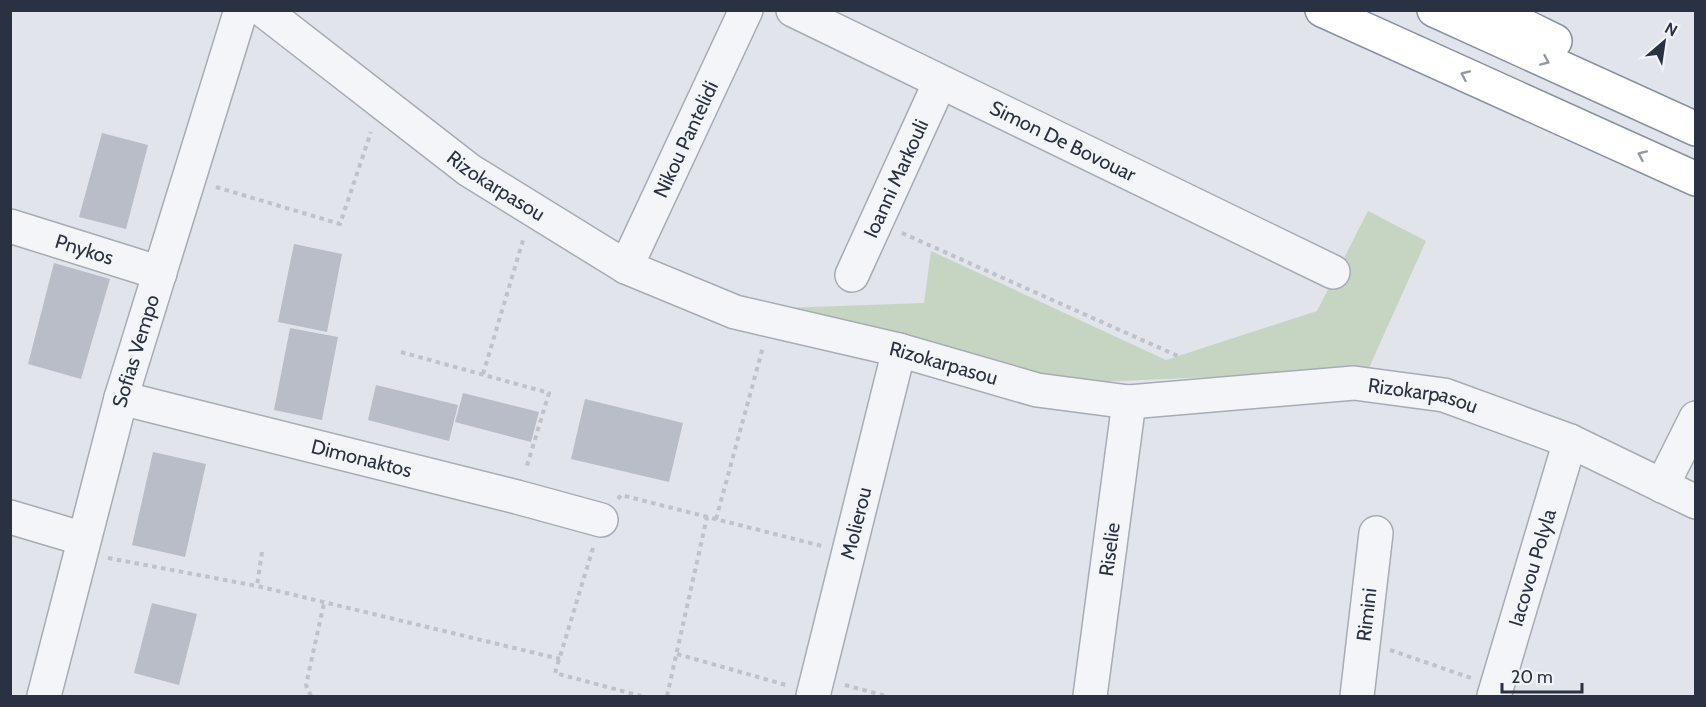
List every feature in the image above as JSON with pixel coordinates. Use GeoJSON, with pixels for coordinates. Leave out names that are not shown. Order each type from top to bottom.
{"type":"FeatureCollection","features":[{"type":"Feature","properties":{"kind":"highway"},"geometry":{"type":"LineString","coordinates":[[1322,10],[1695,179]]}},
{"type":"Feature","properties":{"kind":"highway"},"geometry":{"type":"LineString","coordinates":[[1434,10],[1695,129]]}},
{"type":"Feature","properties":{"kind":"highway"},"geometry":{"type":"LineString","coordinates":[[1492,10],[1695,108]]}},
{"type":"Feature","properties":{"kind":"street","name":"Sofias Vempo"},"geometry":{"type":"LineString","coordinates":[[44,696],[121,398],[242,10]]}},
{"type":"Feature","properties":{"kind":"street","name":"Rizokarpasou"},"geometry":{"type":"LineString","coordinates":[[263,10],[469,170],[626,267],[735,312],[899,350],[1037,390],[1129,402],[1354,382],[1444,395],[1570,441],[1695,502]]}},
{"type":"Feature","properties":{"kind":"street","name":"Nikou Pantelidi"},"geometry":{"type":"LineString","coordinates":[[626,267],[746,10]]}},
{"type":"Feature","properties":{"kind":"street","name":"Simon De Bovouar"},"geometry":{"type":"LineString","coordinates":[[793,10],[1333,272]]}},
{"type":"Feature","properties":{"kind":"street","name":"Ioanni Markouli"},"geometry":{"type":"LineString","coordinates":[[852,275],[940,82]]}},
{"type":"Feature","properties":{"kind":"street","name":"Pnykos"},"geometry":{"type":"LineString","coordinates":[[10,226],[160,273]]}},
{"type":"Feature","properties":{"kind":"street","name":"Molierou"},"geometry":{"type":"LineString","coordinates":[[815,689],[899,350]]}},
{"type":"Feature","properties":{"kind":"street","name":"Dimonaktos"},"geometry":{"type":"LineString","coordinates":[[121,398],[518,497],[601,520]]}},
{"type":"Feature","properties":{"kind":"street","name":"Riselie"},"geometry":{"type":"LineString","coordinates":[[1090,696],[1129,402]]}},
{"type":"Feature","properties":{"kind":"street"},"geometry":{"type":"LineString","coordinates":[[1662,486],[1695,418]]}},
{"type":"Feature","properties":{"kind":"street","name":"Iacovou Polyla"},"geometry":{"type":"LineString","coordinates":[[1495,692],[1570,441]]}},
{"type":"Feature","properties":{"kind":"street"},"geometry":{"type":"LineString","coordinates":[[10,517],[82,546]]}},
{"type":"Feature","properties":{"kind":"street","name":"Rimini"},"geometry":{"type":"LineString","coordinates":[[1357,696],[1376,533]]}},
{"type":"Feature","properties":{"kind":"path"},"geometry":{"type":"LineString","coordinates":[[190,180],[340,224],[381,103]]}},
{"type":"Feature","properties":{"kind":"path"},"geometry":{"type":"LineString","coordinates":[[483,374],[532,209]]}},
{"type":"Feature","properties":{"kind":"path"},"geometry":{"type":"LineString","coordinates":[[876,221],[1178,357]]}},
{"type":"Feature","properties":{"kind":"path"},"geometry":{"type":"LineString","coordinates":[[716,519],[770,320]]}},
{"type":"Feature","properties":{"kind":"path"},"geometry":{"type":"LineString","coordinates":[[401,352],[549,393],[518,497]]}},
{"type":"Feature","properties":{"kind":"path"},"geometry":{"type":"LineString","coordinates":[[641,696],[555,673],[601,520],[621,495],[849,553]]}},
{"type":"Feature","properties":{"kind":"path"},"geometry":{"type":"LineString","coordinates":[[667,696],[708,517]]}},
{"type":"Feature","properties":{"kind":"path"},"geometry":{"type":"LineString","coordinates":[[82,546],[560,659]]}},
{"type":"Feature","properties":{"kind":"path"},"geometry":{"type":"LineString","coordinates":[[257,586],[262,552]]}},
{"type":"Feature","properties":{"kind":"path"},"geometry":{"type":"LineString","coordinates":[[311,696],[306,685],[324,603]]}},
{"type":"Feature","properties":{"kind":"path"},"geometry":{"type":"LineString","coordinates":[[1364,641],[1495,692]]}},
{"type":"Feature","properties":{"kind":"path"},"geometry":{"type":"LineString","coordinates":[[677,654],[815,689],[886,696]]}},
{"type":"Feature","properties":{"kind":"green space"},"geometry":{"type":"Polygon","coordinates":[[[1368,211],[1426,241],[1368,370],[1053,384],[783,308],[924,303],[931,251],[1166,360],[1317,311],[1368,211]]]}},
{"type":"Feature","properties":{"kind":"building"},"geometry":{"type":"Polygon","coordinates":[[[102,133],[148,145],[126,229],[79,217],[102,133]]]}},
{"type":"Feature","properties":{"kind":"building"},"geometry":{"type":"Polygon","coordinates":[[[294,244],[342,254],[327,332],[278,322],[294,244]]]}},
{"type":"Feature","properties":{"kind":"building"},"geometry":{"type":"Polygon","coordinates":[[[54,263],[110,279],[81,379],[28,364],[54,263]]]}},
{"type":"Feature","properties":{"kind":"building"},"geometry":{"type":"Polygon","coordinates":[[[290,328],[338,337],[322,420],[274,410],[290,328]]]}},
{"type":"Feature","properties":{"kind":"building"},"geometry":{"type":"Polygon","coordinates":[[[376,385],[458,405],[449,441],[368,420],[376,385]]]}},
{"type":"Feature","properties":{"kind":"building"},"geometry":{"type":"Polygon","coordinates":[[[463,393],[539,412],[531,442],[455,422],[463,393]]]}},
{"type":"Feature","properties":{"kind":"building"},"geometry":{"type":"Polygon","coordinates":[[[585,399],[683,423],[669,482],[571,459],[585,399]]]}},
{"type":"Feature","properties":{"kind":"building"},"geometry":{"type":"Polygon","coordinates":[[[153,452],[206,464],[185,557],[132,545],[153,452]]]}},
{"type":"Feature","properties":{"kind":"building"},"geometry":{"type":"Polygon","coordinates":[[[152,603],[197,614],[179,685],[134,673],[152,603]]]}}]}
